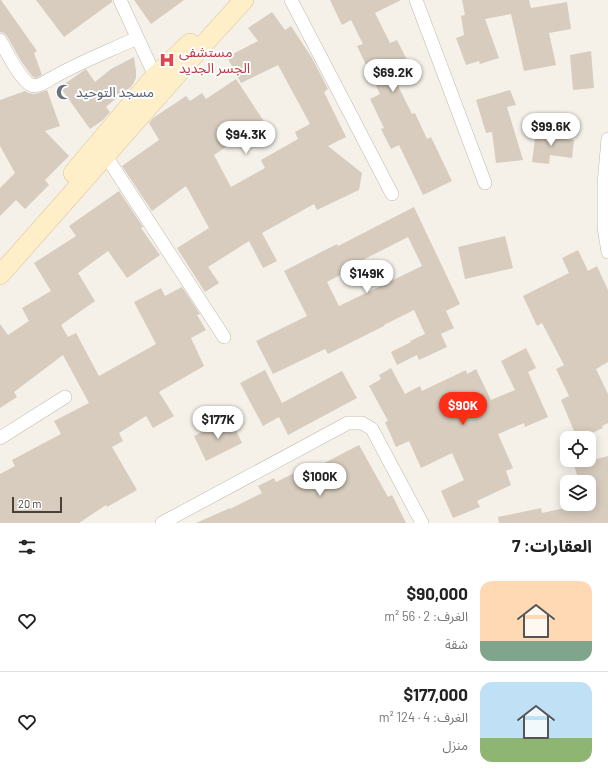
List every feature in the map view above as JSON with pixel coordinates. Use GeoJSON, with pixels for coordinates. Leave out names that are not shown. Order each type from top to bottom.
{"type":"FeatureCollection","features":[{"type":"Feature","properties":{"kind":"main road"},"geometry":{"type":"LineString","coordinates":[[0,260],[155,76],[234,0]]}},
{"type":"Feature","properties":{"kind":"main road"},"geometry":{"type":"LineString","coordinates":[[0,275],[244,0]]}},
{"type":"Feature","properties":{"kind":"street"},"geometry":{"type":"LineString","coordinates":[[120,0],[155,76]]}},
{"type":"Feature","properties":{"kind":"street"},"geometry":{"type":"LineString","coordinates":[[291,0],[392,194]]}},
{"type":"Feature","properties":{"kind":"street"},"geometry":{"type":"LineString","coordinates":[[416,0],[484,183]]}},
{"type":"Feature","properties":{"kind":"street"},"geometry":{"type":"LineString","coordinates":[[0,40],[21,77],[31,85],[35,85],[137,38]]}},
{"type":"Feature","properties":{"kind":"street"},"geometry":{"type":"LineString","coordinates":[[608,139],[604,184],[604,227],[608,252]]}},
{"type":"Feature","properties":{"kind":"street"},"geometry":{"type":"LineString","coordinates":[[106,156],[224,337]]}},
{"type":"Feature","properties":{"kind":"street"},"geometry":{"type":"LineString","coordinates":[[0,438],[65,397]]}},
{"type":"Feature","properties":{"kind":"street"},"geometry":{"type":"LineString","coordinates":[[162,523],[348,423],[362,423],[372,429],[422,523]]}},
{"type":"Feature","properties":{"kind":"building"},"geometry":{"type":"Polygon","coordinates":[[[0,0],[37,51],[34,53],[42,75],[35,78],[32,76],[21,61],[7,36],[0,32],[0,0]]]}},
{"type":"Feature","properties":{"kind":"building"},"geometry":{"type":"Polygon","coordinates":[[[36,0],[112,0],[112,2],[64,37],[36,0]]]}},
{"type":"Feature","properties":{"kind":"building"},"geometry":{"type":"Polygon","coordinates":[[[134,0],[184,0],[151,24],[134,0]]]}},
{"type":"Feature","properties":{"kind":"building"},"geometry":{"type":"Polygon","coordinates":[[[330,0],[401,0],[375,13],[390,43],[397,40],[408,62],[390,70],[412,114],[415,113],[427,139],[431,137],[452,181],[423,195],[399,145],[391,149],[381,129],[384,128],[370,99],[380,94],[357,46],[363,44],[351,20],[342,25],[330,0]]]}},
{"type":"Feature","properties":{"kind":"building"},"geometry":{"type":"Polygon","coordinates":[[[462,0],[529,0],[531,8],[567,2],[571,29],[549,33],[556,65],[524,71],[511,14],[485,19],[499,58],[480,64],[479,61],[466,65],[456,38],[464,35],[461,16],[465,15],[462,0]]]}},
{"type":"Feature","properties":{"kind":"building"},"geometry":{"type":"Polygon","coordinates":[[[272,12],[285,30],[291,26],[312,58],[328,89],[324,92],[346,137],[328,146],[362,173],[359,190],[317,210],[314,204],[262,233],[277,261],[263,268],[249,241],[208,267],[219,283],[205,292],[177,248],[209,228],[186,186],[152,211],[122,166],[159,140],[149,123],[153,118],[186,96],[190,101],[202,93],[206,99],[236,79],[265,123],[214,155],[231,187],[265,168],[261,160],[298,139],[295,132],[310,124],[278,65],[241,83],[227,57],[258,41],[248,28],[272,12]]]}},
{"type":"Feature","properties":{"kind":"building"},"geometry":{"type":"Polygon","coordinates":[[[591,51],[594,88],[573,90],[570,55],[591,51]]]}},
{"type":"Feature","properties":{"kind":"building"},"geometry":{"type":"Polygon","coordinates":[[[134,57],[136,78],[133,84],[106,107],[110,112],[103,120],[90,129],[60,87],[86,69],[95,82],[111,69],[134,57]]]}},
{"type":"Feature","properties":{"kind":"building"},"geometry":{"type":"Polygon","coordinates":[[[47,90],[60,126],[45,131],[69,156],[45,180],[49,185],[25,209],[16,200],[0,216],[0,188],[15,173],[0,146],[0,100],[25,91],[34,94],[47,90]]]}},
{"type":"Feature","properties":{"kind":"building"},"geometry":{"type":"Polygon","coordinates":[[[510,90],[516,105],[507,107],[523,160],[496,163],[492,132],[486,133],[476,100],[510,90]]]}},
{"type":"Feature","properties":{"kind":"building"},"geometry":{"type":"Polygon","coordinates":[[[536,131],[557,134],[556,138],[574,140],[572,158],[550,155],[549,164],[532,162],[536,131]]]}},
{"type":"Feature","properties":{"kind":"building"},"geometry":{"type":"Polygon","coordinates":[[[119,191],[143,227],[141,228],[160,255],[127,278],[108,251],[78,273],[95,301],[61,325],[68,337],[76,333],[99,376],[156,344],[134,302],[161,288],[165,296],[182,287],[200,314],[197,315],[206,330],[191,338],[204,366],[159,392],[174,416],[153,428],[146,416],[119,433],[123,441],[112,447],[137,490],[107,507],[106,505],[79,523],[0,523],[0,474],[15,466],[12,460],[61,434],[54,421],[89,403],[63,355],[14,392],[17,397],[0,408],[0,324],[8,335],[29,321],[22,308],[51,291],[34,263],[76,236],[69,226],[119,191]]]}},
{"type":"Feature","properties":{"kind":"building"},"geometry":{"type":"Polygon","coordinates":[[[414,207],[460,304],[446,311],[454,328],[441,334],[447,347],[419,360],[417,355],[397,365],[391,352],[425,334],[414,310],[328,354],[325,349],[273,374],[256,341],[307,316],[284,271],[337,244],[338,246],[414,207]],[[408,237],[349,267],[350,270],[327,282],[339,306],[422,266],[408,237]]]}},
{"type":"Feature","properties":{"kind":"building"},"geometry":{"type":"Polygon","coordinates":[[[505,236],[513,268],[465,279],[458,247],[505,236]]]}},
{"type":"Feature","properties":{"kind":"building"},"geometry":{"type":"Polygon","coordinates":[[[578,250],[588,271],[597,266],[608,290],[608,362],[596,369],[608,394],[608,423],[602,426],[603,428],[596,431],[574,431],[561,400],[569,396],[556,369],[564,365],[542,323],[537,326],[523,296],[569,273],[562,258],[578,250]]]}},
{"type":"Feature","properties":{"kind":"building"},"geometry":{"type":"Polygon","coordinates":[[[526,348],[536,368],[528,372],[548,417],[525,427],[524,423],[498,434],[513,468],[506,471],[511,485],[477,501],[480,507],[453,518],[441,491],[464,480],[452,453],[421,468],[409,441],[396,447],[385,422],[388,421],[369,386],[381,379],[379,375],[391,368],[405,394],[420,386],[422,391],[466,370],[467,374],[476,369],[491,400],[515,390],[501,361],[526,348]]]}},
{"type":"Feature","properties":{"kind":"building"},"geometry":{"type":"Polygon","coordinates":[[[265,370],[282,403],[342,371],[357,398],[288,435],[279,417],[263,426],[240,383],[265,370]]]}},
{"type":"Feature","properties":{"kind":"building"},"geometry":{"type":"Polygon","coordinates":[[[230,418],[242,443],[206,461],[194,436],[230,418]]]}},
{"type":"Feature","properties":{"kind":"building"},"geometry":{"type":"Polygon","coordinates":[[[359,445],[388,497],[392,495],[406,523],[196,523],[230,509],[262,493],[258,486],[274,478],[276,482],[309,466],[311,470],[359,445]]]}},
{"type":"Feature","properties":{"kind":"building"},"geometry":{"type":"Polygon","coordinates":[[[608,456],[608,523],[499,523],[498,517],[541,508],[542,513],[560,509],[560,511],[596,511],[596,475],[577,475],[575,467],[596,467],[596,459],[608,456]]]}},
{"type":"Feature","properties":{"kind":"place","name":"مستشفى الجسر الجديد"},"geometry":{"type":"Point","coordinates":[167,60]}},
{"type":"Feature","properties":{"kind":"place","name":"مسجد التوحيد"},"geometry":{"type":"Point","coordinates":[64,92]}}]}
